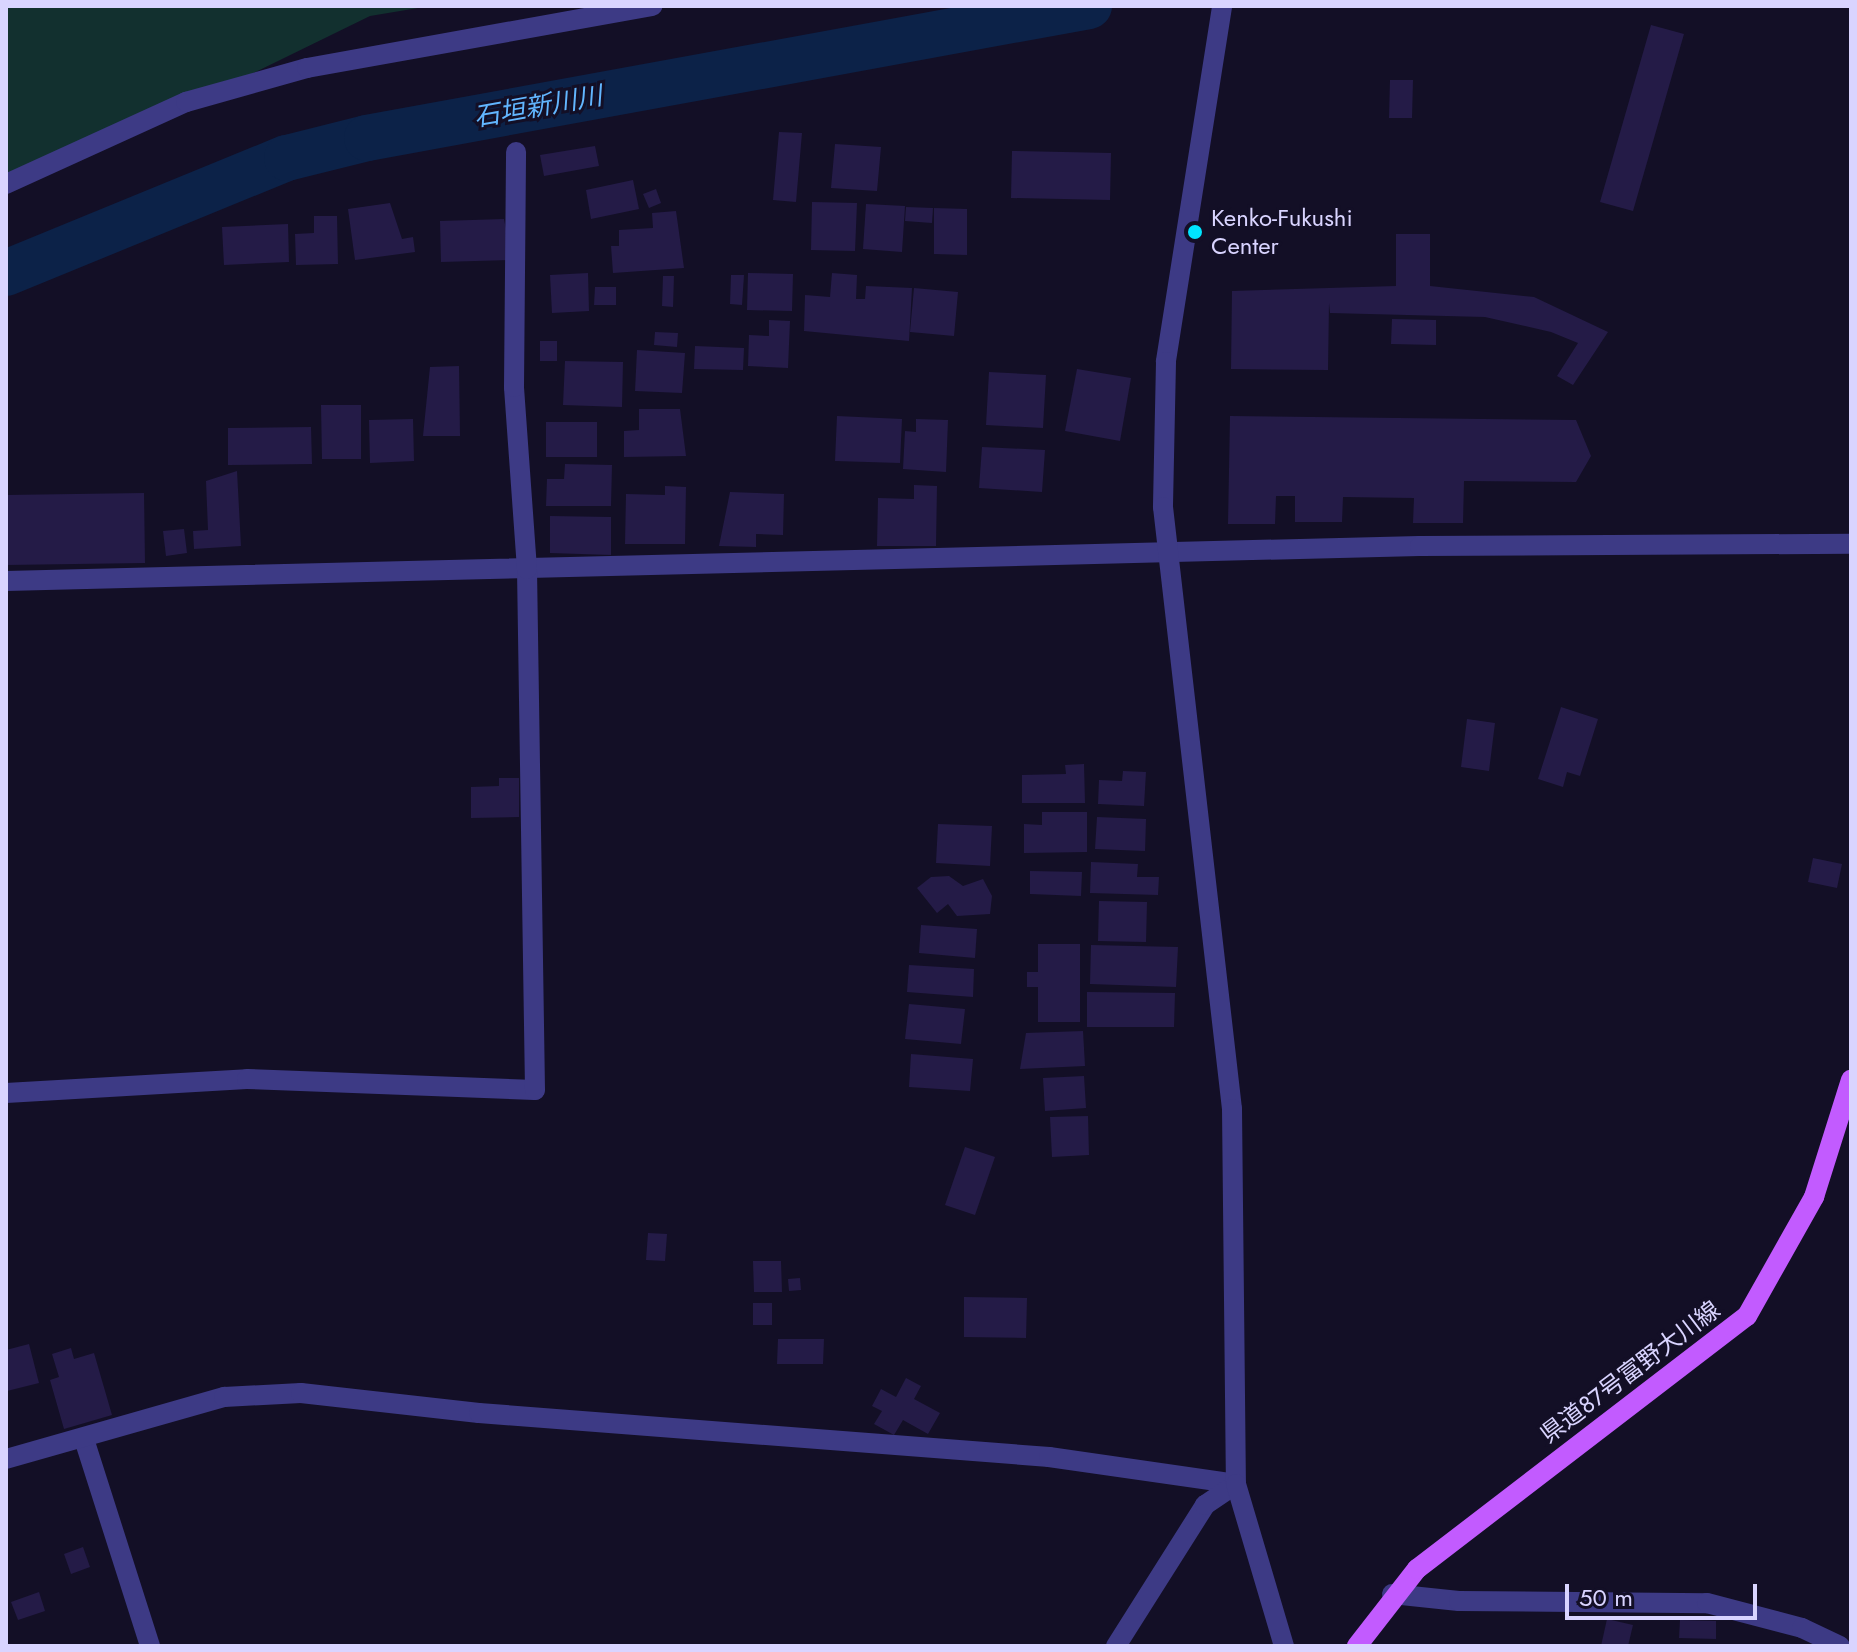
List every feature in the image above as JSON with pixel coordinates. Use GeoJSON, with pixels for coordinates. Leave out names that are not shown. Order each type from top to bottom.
{"type":"FeatureCollection","features":[{"type":"Feature","properties":{"kind":"main road","name":"県道87号富野大川線"},"geometry":{"type":"LineString","coordinates":[[1357,1646],[1392,1594],[1467,1528],[1747,1316],[1814,1197],[1851,1080]]}},
{"type":"Feature","properties":{"kind":"street"},"geometry":{"type":"LineString","coordinates":[[6,184],[186,102],[307,68],[652,6]]}},
{"type":"Feature","properties":{"kind":"street"},"geometry":{"type":"LineString","coordinates":[[1222,6],[1166,362],[1168,557],[1232,1109],[1236,1484],[1284,1646]]}},
{"type":"Feature","properties":{"kind":"street"},"geometry":{"type":"LineString","coordinates":[[6,1093],[247,1079],[535,1090],[527,569],[514,387],[516,152]]}},
{"type":"Feature","properties":{"kind":"street"},"geometry":{"type":"LineString","coordinates":[[6,581],[1168,557],[1420,546],[1851,544]]}},
{"type":"Feature","properties":{"kind":"street"},"geometry":{"type":"LineString","coordinates":[[6,1459],[224,1397],[301,1393],[511,1416],[1049,1457],[1236,1484]]}},
{"type":"Feature","properties":{"kind":"street"},"geometry":{"type":"LineString","coordinates":[[84,1439],[150,1646]]}},
{"type":"Feature","properties":{"kind":"street"},"geometry":{"type":"LineString","coordinates":[[1116,1646],[1205,1505],[1236,1484]]}},
{"type":"Feature","properties":{"kind":"street"},"geometry":{"type":"LineString","coordinates":[[1392,1594],[1707,1603],[1802,1637],[1840,1646]]}},
{"type":"Feature","properties":{"kind":"green space"},"geometry":{"type":"Polygon","coordinates":[[[6,6],[430,6],[370,16],[6,194],[6,6]]]}},
{"type":"Feature","properties":{"kind":"building"},"geometry":{"type":"Polygon","coordinates":[[[1651,25],[1684,34],[1633,211],[1600,202],[1651,25]]]}},
{"type":"Feature","properties":{"kind":"building"},"geometry":{"type":"Polygon","coordinates":[[[1390,80],[1413,80],[1412,118],[1389,118],[1390,80]]]}},
{"type":"Feature","properties":{"kind":"building"},"geometry":{"type":"Polygon","coordinates":[[[779,132],[802,133],[796,202],[773,200],[779,132]]]}},
{"type":"Feature","properties":{"kind":"building"},"geometry":{"type":"Polygon","coordinates":[[[835,144],[881,147],[877,191],[831,188],[835,144]]]}},
{"type":"Feature","properties":{"kind":"building"},"geometry":{"type":"Polygon","coordinates":[[[595,146],[599,166],[544,176],[540,155],[595,146]]]}},
{"type":"Feature","properties":{"kind":"building"},"geometry":{"type":"Polygon","coordinates":[[[1012,151],[1111,153],[1110,200],[1011,198],[1012,151]]]}},
{"type":"Feature","properties":{"kind":"building"},"geometry":{"type":"Polygon","coordinates":[[[633,180],[639,209],[591,219],[586,190],[633,180]]]}},
{"type":"Feature","properties":{"kind":"building"},"geometry":{"type":"Polygon","coordinates":[[[656,189],[661,203],[649,208],[643,194],[656,189]]]}},
{"type":"Feature","properties":{"kind":"building"},"geometry":{"type":"Polygon","coordinates":[[[812,202],[857,203],[855,251],[811,250],[812,202]]]}},
{"type":"Feature","properties":{"kind":"building"},"geometry":{"type":"Polygon","coordinates":[[[390,203],[402,239],[413,237],[415,252],[355,260],[348,209],[390,203]]]}},
{"type":"Feature","properties":{"kind":"building"},"geometry":{"type":"Polygon","coordinates":[[[866,204],[905,206],[902,252],[863,249],[866,204]]]}},
{"type":"Feature","properties":{"kind":"building"},"geometry":{"type":"Polygon","coordinates":[[[906,207],[933,208],[932,223],[905,221],[906,207]]]}},
{"type":"Feature","properties":{"kind":"building"},"geometry":{"type":"Polygon","coordinates":[[[934,208],[967,209],[967,255],[934,254],[934,208]]]}},
{"type":"Feature","properties":{"kind":"building"},"geometry":{"type":"Polygon","coordinates":[[[676,211],[684,268],[613,273],[611,246],[619,246],[619,230],[653,228],[652,213],[676,211]]]}},
{"type":"Feature","properties":{"kind":"building"},"geometry":{"type":"Polygon","coordinates":[[[314,216],[337,216],[338,264],[296,265],[295,234],[314,233],[314,216]]]}},
{"type":"Feature","properties":{"kind":"building"},"geometry":{"type":"Polygon","coordinates":[[[504,219],[512,260],[441,262],[440,221],[504,219]]]}},
{"type":"Feature","properties":{"kind":"building"},"geometry":{"type":"Polygon","coordinates":[[[288,224],[289,262],[224,265],[222,227],[288,224]]]}},
{"type":"Feature","properties":{"kind":"building"},"geometry":{"type":"Polygon","coordinates":[[[1396,234],[1430,234],[1430,286],[1534,297],[1608,332],[1573,385],[1557,376],[1578,343],[1551,332],[1485,317],[1330,313],[1329,303],[1328,370],[1231,369],[1232,291],[1396,286],[1396,234]]]}},
{"type":"Feature","properties":{"kind":"building"},"geometry":{"type":"Polygon","coordinates":[[[588,273],[589,311],[552,313],[550,275],[588,273]]]}},
{"type":"Feature","properties":{"kind":"building"},"geometry":{"type":"Polygon","coordinates":[[[748,273],[793,274],[792,311],[747,310],[748,273]]]}},
{"type":"Feature","properties":{"kind":"building"},"geometry":{"type":"Polygon","coordinates":[[[832,273],[857,275],[856,299],[865,299],[866,286],[912,288],[909,341],[804,331],[805,295],[830,297],[832,273]]]}},
{"type":"Feature","properties":{"kind":"building"},"geometry":{"type":"Polygon","coordinates":[[[731,275],[744,275],[742,305],[730,304],[731,275]]]}},
{"type":"Feature","properties":{"kind":"building"},"geometry":{"type":"Polygon","coordinates":[[[663,276],[674,276],[673,307],[662,306],[663,276]]]}},
{"type":"Feature","properties":{"kind":"building"},"geometry":{"type":"Polygon","coordinates":[[[595,287],[616,287],[616,305],[594,305],[595,287]]]}},
{"type":"Feature","properties":{"kind":"building"},"geometry":{"type":"Polygon","coordinates":[[[914,288],[958,292],[954,336],[910,332],[914,288]]]}},
{"type":"Feature","properties":{"kind":"building"},"geometry":{"type":"Polygon","coordinates":[[[1392,319],[1436,320],[1436,345],[1391,344],[1392,319]]]}},
{"type":"Feature","properties":{"kind":"building"},"geometry":{"type":"Polygon","coordinates":[[[769,320],[790,321],[788,368],[748,366],[749,335],[769,336],[769,320]]]}},
{"type":"Feature","properties":{"kind":"building"},"geometry":{"type":"Polygon","coordinates":[[[655,332],[678,333],[677,347],[654,345],[655,332]]]}},
{"type":"Feature","properties":{"kind":"building"},"geometry":{"type":"Polygon","coordinates":[[[540,341],[557,341],[557,361],[540,361],[540,341]]]}},
{"type":"Feature","properties":{"kind":"building"},"geometry":{"type":"Polygon","coordinates":[[[695,346],[744,348],[743,370],[694,369],[695,346]]]}},
{"type":"Feature","properties":{"kind":"building"},"geometry":{"type":"Polygon","coordinates":[[[637,350],[685,353],[682,393],[635,391],[637,350]]]}},
{"type":"Feature","properties":{"kind":"building"},"geometry":{"type":"Polygon","coordinates":[[[565,361],[623,362],[622,407],[563,405],[565,361]]]}},
{"type":"Feature","properties":{"kind":"building"},"geometry":{"type":"Polygon","coordinates":[[[459,366],[460,436],[423,436],[430,367],[459,366]]]}},
{"type":"Feature","properties":{"kind":"building"},"geometry":{"type":"Polygon","coordinates":[[[1077,369],[1131,378],[1120,441],[1065,431],[1077,369]]]}},
{"type":"Feature","properties":{"kind":"building"},"geometry":{"type":"Polygon","coordinates":[[[989,372],[1046,375],[1043,428],[986,425],[989,372]]]}},
{"type":"Feature","properties":{"kind":"building"},"geometry":{"type":"Polygon","coordinates":[[[321,405],[361,405],[361,459],[322,459],[321,405]]]}},
{"type":"Feature","properties":{"kind":"building"},"geometry":{"type":"Polygon","coordinates":[[[639,409],[680,409],[686,456],[624,457],[624,431],[639,430],[639,409]]]}},
{"type":"Feature","properties":{"kind":"building"},"geometry":{"type":"Polygon","coordinates":[[[837,416],[902,419],[900,463],[835,461],[837,416]]]}},
{"type":"Feature","properties":{"kind":"building"},"geometry":{"type":"Polygon","coordinates":[[[1230,416],[1576,420],[1591,456],[1576,482],[1464,481],[1463,523],[1413,523],[1414,498],[1343,497],[1342,522],[1295,522],[1295,496],[1276,496],[1275,524],[1228,524],[1230,416]]]}},
{"type":"Feature","properties":{"kind":"building"},"geometry":{"type":"Polygon","coordinates":[[[413,419],[414,461],[370,463],[369,420],[413,419]]]}},
{"type":"Feature","properties":{"kind":"building"},"geometry":{"type":"Polygon","coordinates":[[[916,419],[948,420],[946,472],[903,469],[905,431],[916,432],[916,419]]]}},
{"type":"Feature","properties":{"kind":"building"},"geometry":{"type":"Polygon","coordinates":[[[546,422],[597,422],[597,457],[546,457],[546,422]]]}},
{"type":"Feature","properties":{"kind":"building"},"geometry":{"type":"Polygon","coordinates":[[[311,427],[312,464],[228,465],[228,428],[311,427]]]}},
{"type":"Feature","properties":{"kind":"building"},"geometry":{"type":"Polygon","coordinates":[[[982,447],[1045,450],[1042,492],[979,488],[982,447]]]}},
{"type":"Feature","properties":{"kind":"building"},"geometry":{"type":"Polygon","coordinates":[[[565,464],[612,465],[611,506],[546,506],[547,479],[564,479],[565,464]]]}},
{"type":"Feature","properties":{"kind":"building"},"geometry":{"type":"Polygon","coordinates":[[[237,471],[241,546],[194,549],[193,531],[208,530],[206,481],[237,471]]]}},
{"type":"Feature","properties":{"kind":"building"},"geometry":{"type":"Polygon","coordinates":[[[914,485],[937,486],[936,546],[877,546],[878,498],[914,499],[914,485]]]}},
{"type":"Feature","properties":{"kind":"building"},"geometry":{"type":"Polygon","coordinates":[[[665,486],[686,487],[685,544],[625,544],[626,494],[665,495],[665,486]]]}},
{"type":"Feature","properties":{"kind":"building"},"geometry":{"type":"Polygon","coordinates":[[[730,492],[784,494],[783,535],[756,534],[756,547],[719,546],[730,492]]]}},
{"type":"Feature","properties":{"kind":"building"},"geometry":{"type":"Polygon","coordinates":[[[144,493],[145,563],[6,565],[6,495],[144,493]]]}},
{"type":"Feature","properties":{"kind":"building"},"geometry":{"type":"Polygon","coordinates":[[[550,516],[611,517],[611,555],[550,553],[550,516]]]}},
{"type":"Feature","properties":{"kind":"building"},"geometry":{"type":"Polygon","coordinates":[[[184,529],[187,553],[166,556],[163,531],[184,529]]]}},
{"type":"Feature","properties":{"kind":"building"},"geometry":{"type":"Polygon","coordinates":[[[1561,707],[1598,719],[1580,776],[1567,772],[1563,787],[1538,779],[1561,707]]]}},
{"type":"Feature","properties":{"kind":"building"},"geometry":{"type":"Polygon","coordinates":[[[1467,719],[1495,723],[1489,771],[1461,767],[1467,719]]]}},
{"type":"Feature","properties":{"kind":"building"},"geometry":{"type":"Polygon","coordinates":[[[1084,764],[1085,803],[1022,803],[1022,775],[1066,774],[1065,765],[1084,764]]]}},
{"type":"Feature","properties":{"kind":"building"},"geometry":{"type":"Polygon","coordinates":[[[1123,771],[1146,772],[1144,806],[1098,804],[1099,780],[1122,781],[1123,771]]]}},
{"type":"Feature","properties":{"kind":"building"},"geometry":{"type":"Polygon","coordinates":[[[499,778],[519,778],[519,817],[471,818],[471,787],[499,786],[499,778]]]}},
{"type":"Feature","properties":{"kind":"building"},"geometry":{"type":"Polygon","coordinates":[[[1042,812],[1087,812],[1087,852],[1024,853],[1024,824],[1042,825],[1042,812]]]}},
{"type":"Feature","properties":{"kind":"building"},"geometry":{"type":"Polygon","coordinates":[[[1097,817],[1146,819],[1145,851],[1095,849],[1097,817]]]}},
{"type":"Feature","properties":{"kind":"building"},"geometry":{"type":"Polygon","coordinates":[[[938,824],[992,826],[990,866],[936,863],[938,824]]]}},
{"type":"Feature","properties":{"kind":"building"},"geometry":{"type":"Polygon","coordinates":[[[1813,858],[1842,864],[1837,888],[1808,882],[1813,858]]]}},
{"type":"Feature","properties":{"kind":"building"},"geometry":{"type":"Polygon","coordinates":[[[1091,862],[1138,864],[1137,877],[1159,877],[1158,895],[1090,893],[1091,862]]]}},
{"type":"Feature","properties":{"kind":"building"},"geometry":{"type":"Polygon","coordinates":[[[1030,871],[1082,872],[1081,896],[1030,894],[1030,871]]]}},
{"type":"Feature","properties":{"kind":"building"},"geometry":{"type":"Polygon","coordinates":[[[949,876],[963,886],[983,879],[992,896],[990,914],[957,916],[948,904],[937,913],[917,888],[931,877],[949,876]]]}},
{"type":"Feature","properties":{"kind":"building"},"geometry":{"type":"Polygon","coordinates":[[[1099,901],[1147,902],[1146,942],[1098,941],[1099,901]]]}},
{"type":"Feature","properties":{"kind":"building"},"geometry":{"type":"Polygon","coordinates":[[[921,925],[977,929],[975,958],[919,953],[921,925]]]}},
{"type":"Feature","properties":{"kind":"building"},"geometry":{"type":"Polygon","coordinates":[[[1038,944],[1080,944],[1080,1022],[1038,1022],[1038,987],[1027,987],[1027,972],[1038,972],[1038,944]]]}},
{"type":"Feature","properties":{"kind":"building"},"geometry":{"type":"Polygon","coordinates":[[[1091,945],[1178,947],[1176,987],[1090,984],[1091,945]]]}},
{"type":"Feature","properties":{"kind":"building"},"geometry":{"type":"Polygon","coordinates":[[[909,965],[974,969],[973,997],[907,992],[909,965]]]}},
{"type":"Feature","properties":{"kind":"building"},"geometry":{"type":"Polygon","coordinates":[[[1087,992],[1175,993],[1174,1027],[1087,1027],[1087,992]]]}},
{"type":"Feature","properties":{"kind":"building"},"geometry":{"type":"Polygon","coordinates":[[[909,1004],[965,1009],[961,1044],[905,1039],[909,1004]]]}},
{"type":"Feature","properties":{"kind":"building"},"geometry":{"type":"Polygon","coordinates":[[[1083,1031],[1085,1066],[1020,1069],[1026,1033],[1083,1031]]]}},
{"type":"Feature","properties":{"kind":"building"},"geometry":{"type":"Polygon","coordinates":[[[911,1054],[973,1059],[970,1091],[909,1087],[911,1054]]]}},
{"type":"Feature","properties":{"kind":"building"},"geometry":{"type":"Polygon","coordinates":[[[1084,1076],[1086,1108],[1045,1111],[1043,1078],[1084,1076]]]}},
{"type":"Feature","properties":{"kind":"building"},"geometry":{"type":"Polygon","coordinates":[[[1088,1116],[1089,1155],[1052,1157],[1050,1117],[1088,1116]]]}},
{"type":"Feature","properties":{"kind":"building"},"geometry":{"type":"Polygon","coordinates":[[[965,1147],[995,1157],[975,1215],[945,1205],[965,1147]]]}},
{"type":"Feature","properties":{"kind":"building"},"geometry":{"type":"Polygon","coordinates":[[[648,1233],[667,1234],[665,1261],[646,1260],[648,1233]]]}},
{"type":"Feature","properties":{"kind":"building"},"geometry":{"type":"Polygon","coordinates":[[[753,1261],[781,1261],[782,1292],[754,1292],[753,1261]]]}},
{"type":"Feature","properties":{"kind":"building"},"geometry":{"type":"Polygon","coordinates":[[[800,1278],[801,1290],[789,1291],[788,1279],[800,1278]]]}},
{"type":"Feature","properties":{"kind":"building"},"geometry":{"type":"Polygon","coordinates":[[[964,1297],[1027,1298],[1026,1338],[964,1337],[964,1297]]]}},
{"type":"Feature","properties":{"kind":"building"},"geometry":{"type":"Polygon","coordinates":[[[753,1303],[772,1303],[772,1325],[753,1325],[753,1303]]]}},
{"type":"Feature","properties":{"kind":"building"},"geometry":{"type":"Polygon","coordinates":[[[778,1339],[824,1339],[823,1364],[777,1364],[778,1339]]]}},
{"type":"Feature","properties":{"kind":"building"},"geometry":{"type":"Polygon","coordinates":[[[29,1344],[39,1383],[7,1391],[6,1350],[29,1344]]]}},
{"type":"Feature","properties":{"kind":"building"},"geometry":{"type":"Polygon","coordinates":[[[71,1348],[74,1359],[94,1353],[112,1415],[64,1429],[50,1380],[59,1377],[52,1354],[71,1348]]]}},
{"type":"Feature","properties":{"kind":"building"},"geometry":{"type":"Polygon","coordinates":[[[906,1378],[921,1386],[914,1399],[940,1413],[928,1434],[903,1420],[894,1435],[874,1424],[882,1411],[872,1406],[881,1389],[896,1397],[906,1378]]]}},
{"type":"Feature","properties":{"kind":"building"},"geometry":{"type":"Polygon","coordinates":[[[83,1547],[90,1567],[71,1574],[64,1554],[83,1547]]]}},
{"type":"Feature","properties":{"kind":"building"},"geometry":{"type":"Polygon","coordinates":[[[39,1592],[45,1611],[18,1620],[11,1602],[39,1592]]]}},
{"type":"Feature","properties":{"kind":"building"},"geometry":{"type":"Polygon","coordinates":[[[1607,1619],[1633,1625],[1628,1646],[1601,1646],[1607,1619]]]}},
{"type":"Feature","properties":{"kind":"building"},"geometry":{"type":"Polygon","coordinates":[[[1680,1620],[1716,1621],[1716,1639],[1679,1638],[1680,1620]]]}},
{"type":"Feature","properties":{"kind":"waterway","name":"石垣新川川"},"geometry":{"type":"LineString","coordinates":[[6,273],[287,158],[367,138],[1089,6]]}},
{"type":"Feature","properties":{"kind":"place","name":"Kenko-Fukushi Center"},"geometry":{"type":"Point","coordinates":[1195,232]}}]}
